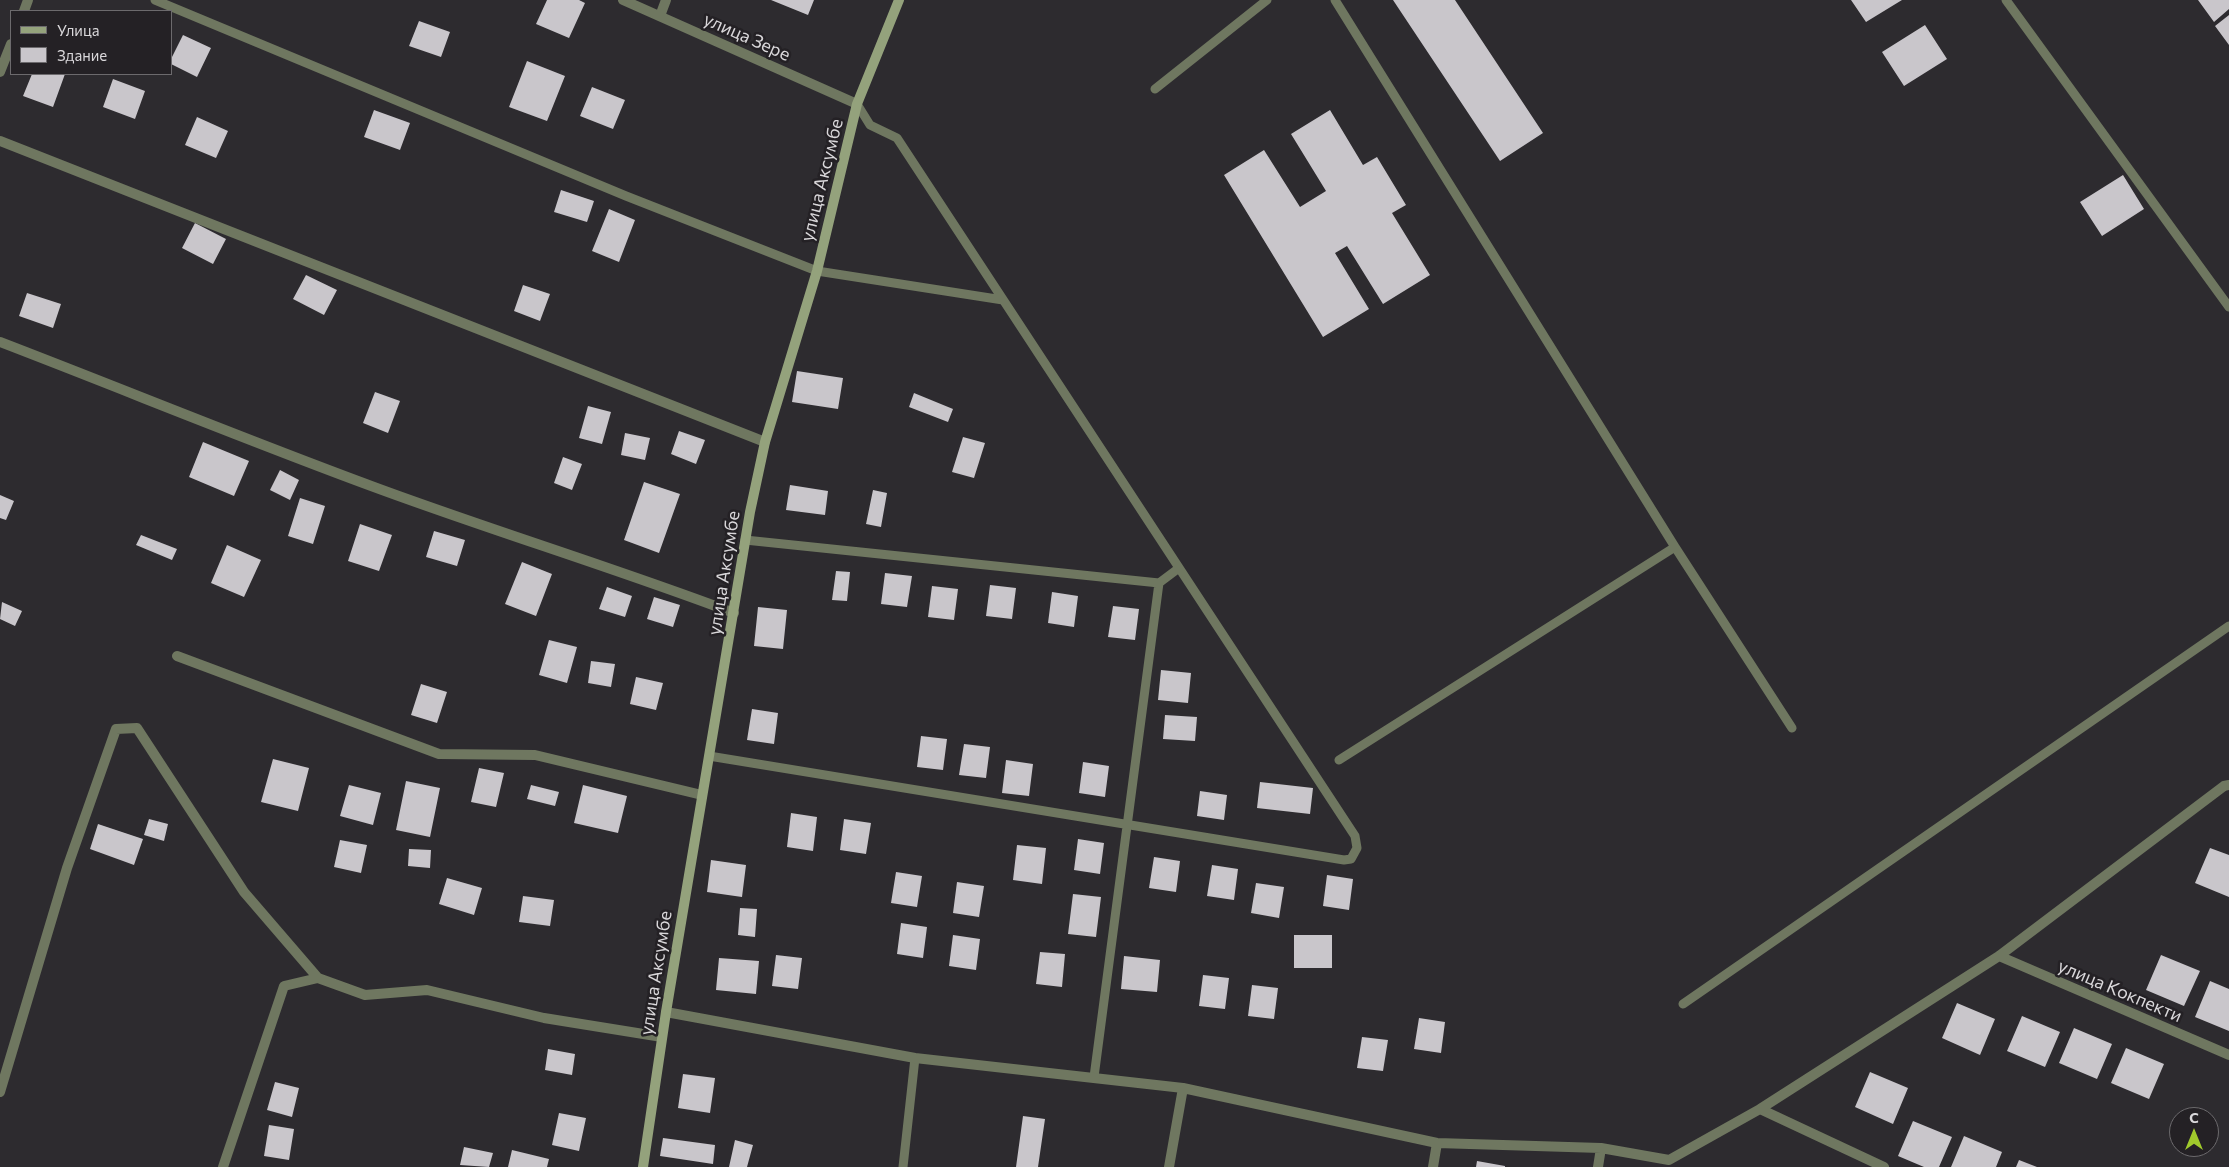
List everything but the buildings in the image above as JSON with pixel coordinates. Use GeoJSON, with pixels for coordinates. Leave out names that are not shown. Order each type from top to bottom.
{"type":"FeatureCollection","features":[{"type":"Feature","properties":{"kind":"main road","name":"улица Аксумбе"},"geometry":{"type":"LineString","coordinates":[[643,1167],[662,1037],[702,795],[745,540],[765,442],[817,272],[857,104],[899,0]]}},
{"type":"Feature","properties":{"kind":"street","name":"улица Зере"},"geometry":{"type":"LineString","coordinates":[[623,0],[857,104]]}},
{"type":"Feature","properties":{"kind":"street"},"geometry":{"type":"LineString","coordinates":[[660,16],[666,0]]}},
{"type":"Feature","properties":{"kind":"street"},"geometry":{"type":"LineString","coordinates":[[0,72],[10,47]]}},
{"type":"Feature","properties":{"kind":"street"},"geometry":{"type":"LineString","coordinates":[[0,141],[765,442]]}},
{"type":"Feature","properties":{"kind":"street"},"geometry":{"type":"LineString","coordinates":[[0,342],[374,487],[549,548],[643,578],[734,612]]}},
{"type":"Feature","properties":{"kind":"street"},"geometry":{"type":"LineString","coordinates":[[177,656],[438,754],[535,755],[702,795]]}},
{"type":"Feature","properties":{"kind":"street"},"geometry":{"type":"LineString","coordinates":[[0,1092],[67,868],[116,729],[137,728],[244,892],[318,978],[365,995],[427,990],[544,1018],[662,1037]]}},
{"type":"Feature","properties":{"kind":"street"},"geometry":{"type":"LineString","coordinates":[[666,1012],[916,1058],[1183,1088],[1437,1143],[1601,1148],[1669,1160],[1760,1109],[1999,956],[2227,786]]}},
{"type":"Feature","properties":{"kind":"street","name":"улица Кокпекти"},"geometry":{"type":"LineString","coordinates":[[1999,956],[2229,1055]]}},
{"type":"Feature","properties":{"kind":"street"},"geometry":{"type":"LineString","coordinates":[[223,1167],[284,986],[318,978]]}},
{"type":"Feature","properties":{"kind":"street"},"geometry":{"type":"LineString","coordinates":[[1169,1167],[1183,1088]]}},
{"type":"Feature","properties":{"kind":"street"},"geometry":{"type":"LineString","coordinates":[[1760,1109],[1884,1167]]}},
{"type":"Feature","properties":{"kind":"street"},"geometry":{"type":"LineString","coordinates":[[1433,1167],[1437,1143]]}},
{"type":"Feature","properties":{"kind":"street"},"geometry":{"type":"LineString","coordinates":[[1598,1167],[1601,1148]]}},
{"type":"Feature","properties":{"kind":"lane"},"geometry":{"type":"LineString","coordinates":[[155,0],[617,192],[817,272],[1003,300]]}},
{"type":"Feature","properties":{"kind":"lane"},"geometry":{"type":"LineString","coordinates":[[1155,89],[1267,0]]}},
{"type":"Feature","properties":{"kind":"lane"},"geometry":{"type":"LineString","coordinates":[[1335,0],[1675,546],[1792,728]]}},
{"type":"Feature","properties":{"kind":"lane"},"geometry":{"type":"LineString","coordinates":[[2006,0],[2229,307]]}},
{"type":"Feature","properties":{"kind":"lane"},"geometry":{"type":"LineString","coordinates":[[709,756],[1128,823],[1344,860],[1351,859],[1357,848],[1355,836],[896,138],[870,125],[857,104]]}},
{"type":"Feature","properties":{"kind":"lane"},"geometry":{"type":"LineString","coordinates":[[745,540],[1159,583],[1180,568]]}},
{"type":"Feature","properties":{"kind":"lane"},"geometry":{"type":"LineString","coordinates":[[1339,760],[1675,546]]}},
{"type":"Feature","properties":{"kind":"lane"},"geometry":{"type":"LineString","coordinates":[[1094,1077],[1159,583]]}},
{"type":"Feature","properties":{"kind":"lane"},"geometry":{"type":"LineString","coordinates":[[1683,1004],[2229,626]]}},
{"type":"Feature","properties":{"kind":"lane"},"geometry":{"type":"LineString","coordinates":[[903,1167],[916,1058]]}}]}
